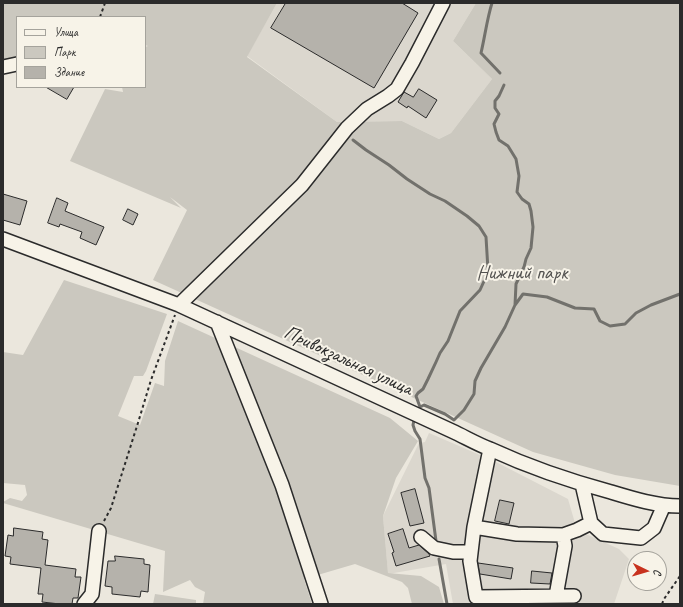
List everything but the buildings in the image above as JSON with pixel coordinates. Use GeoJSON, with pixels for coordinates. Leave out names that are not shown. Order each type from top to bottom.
{"type":"FeatureCollection","features":[{"type":"Feature","properties":{"kind":"street"},"geometry":{"type":"LineString","coordinates":[[179,305],[302,185],[347,128],[367,109],[398,89],[443,3]]}},
{"type":"Feature","properties":{"kind":"street"},"geometry":{"type":"LineString","coordinates":[[3,67],[16,64]]}},
{"type":"Feature","properties":{"kind":"street","name":"Привокзальная улица"},"geometry":{"type":"LineString","coordinates":[[3,238],[179,305],[519,461],[582,484],[631,498],[664,505],[680,506]]}},
{"type":"Feature","properties":{"kind":"street"},"geometry":{"type":"LineString","coordinates":[[217,322],[282,485],[321,604]]}},
{"type":"Feature","properties":{"kind":"street"},"geometry":{"type":"LineString","coordinates":[[490,449],[474,527],[470,561],[476,597],[574,596]]}},
{"type":"Feature","properties":{"kind":"street"},"geometry":{"type":"LineString","coordinates":[[582,484],[591,523],[603,534],[641,538],[654,528],[664,505]]}},
{"type":"Feature","properties":{"kind":"street"},"geometry":{"type":"LineString","coordinates":[[474,527],[517,534],[563,534],[577,530],[591,523]]}},
{"type":"Feature","properties":{"kind":"street"},"geometry":{"type":"LineString","coordinates":[[84,604],[92,594],[99,531]]}},
{"type":"Feature","properties":{"kind":"street"},"geometry":{"type":"LineString","coordinates":[[556,596],[565,546],[563,534]]}},
{"type":"Feature","properties":{"kind":"street"},"geometry":{"type":"LineString","coordinates":[[421,537],[434,548],[453,552],[471,552]]}},
{"type":"Feature","properties":{"kind":"path"},"geometry":{"type":"LineString","coordinates":[[100,16],[105,3]]}},
{"type":"Feature","properties":{"kind":"path"},"geometry":{"type":"LineString","coordinates":[[99,531],[111,508],[151,380],[179,305]]}},
{"type":"Feature","properties":{"kind":"path"},"geometry":{"type":"LineString","coordinates":[[662,604],[680,576]]}},
{"type":"Feature","properties":{"kind":"shaded area"},"geometry":{"type":"Polygon","coordinates":[[[277,3],[476,3],[453,41],[492,79],[451,133],[439,139],[402,121],[337,122],[247,56],[277,3]]]}},
{"type":"Feature","properties":{"kind":"shaded area"},"geometry":{"type":"Polygon","coordinates":[[[429,433],[480,455],[481,463],[490,466],[496,462],[568,499],[577,530],[619,549],[627,557],[627,565],[614,604],[453,604],[446,564],[388,574],[383,516],[419,443],[425,442],[429,433]]]}},
{"type":"Feature","properties":{"kind":"green space","name":"Нижний парк"},"geometry":{"type":"Polygon","coordinates":[[[3,3],[277,3],[247,57],[337,122],[402,121],[439,139],[451,133],[492,79],[453,41],[476,3],[680,3],[680,486],[615,475],[533,452],[153,280],[187,210],[170,197],[181,208],[70,161],[105,89],[123,92],[122,88],[146,88],[146,47],[148,46],[146,45],[146,16],[16,16],[16,61],[3,64],[3,3]]]}},
{"type":"Feature","properties":{"kind":"green space"},"geometry":{"type":"Polygon","coordinates":[[[64,280],[167,314],[146,371],[143,376],[134,376],[118,416],[140,425],[155,383],[164,386],[165,361],[178,321],[390,418],[418,441],[396,478],[383,516],[388,573],[421,576],[439,587],[444,604],[412,604],[408,588],[402,582],[355,564],[304,579],[312,604],[203,604],[205,592],[195,587],[190,580],[163,592],[165,551],[3,503],[10,498],[22,501],[27,495],[25,485],[3,483],[3,352],[23,355],[64,280]]]}},
{"type":"Feature","properties":{"kind":"green space"},"geometry":{"type":"Polygon","coordinates":[[[155,594],[196,600],[196,604],[153,604],[155,594]]]}},
{"type":"Feature","properties":{"kind":"waterway"},"geometry":{"type":"LineString","coordinates":[[492,3],[481,53],[500,73]]}},
{"type":"Feature","properties":{"kind":"waterway"},"geometry":{"type":"LineString","coordinates":[[504,85],[495,101],[495,108],[499,114],[494,124],[499,140],[508,146],[516,159],[519,176],[517,192],[522,199],[529,204],[533,227],[531,248],[516,284],[515,305]]}},
{"type":"Feature","properties":{"kind":"waterway"},"geometry":{"type":"LineString","coordinates":[[353,140],[407,179],[430,194],[445,201],[467,216],[479,226],[486,237],[488,270],[485,279],[480,290],[460,311],[448,341],[440,353],[423,389],[416,396],[420,407],[424,405],[445,414],[454,420],[464,410],[474,394],[475,381],[481,368],[505,327],[515,305],[523,294],[547,297],[575,308],[594,309],[600,321],[610,326],[625,324],[636,313],[651,305],[680,294]]}},
{"type":"Feature","properties":{"kind":"waterway"},"geometry":{"type":"LineString","coordinates":[[414,420],[413,425],[420,439],[425,478],[429,488],[436,541]]}},
{"type":"Feature","properties":{"kind":"waterway"},"geometry":{"type":"LineString","coordinates":[[439,559],[447,604]]}}]}
